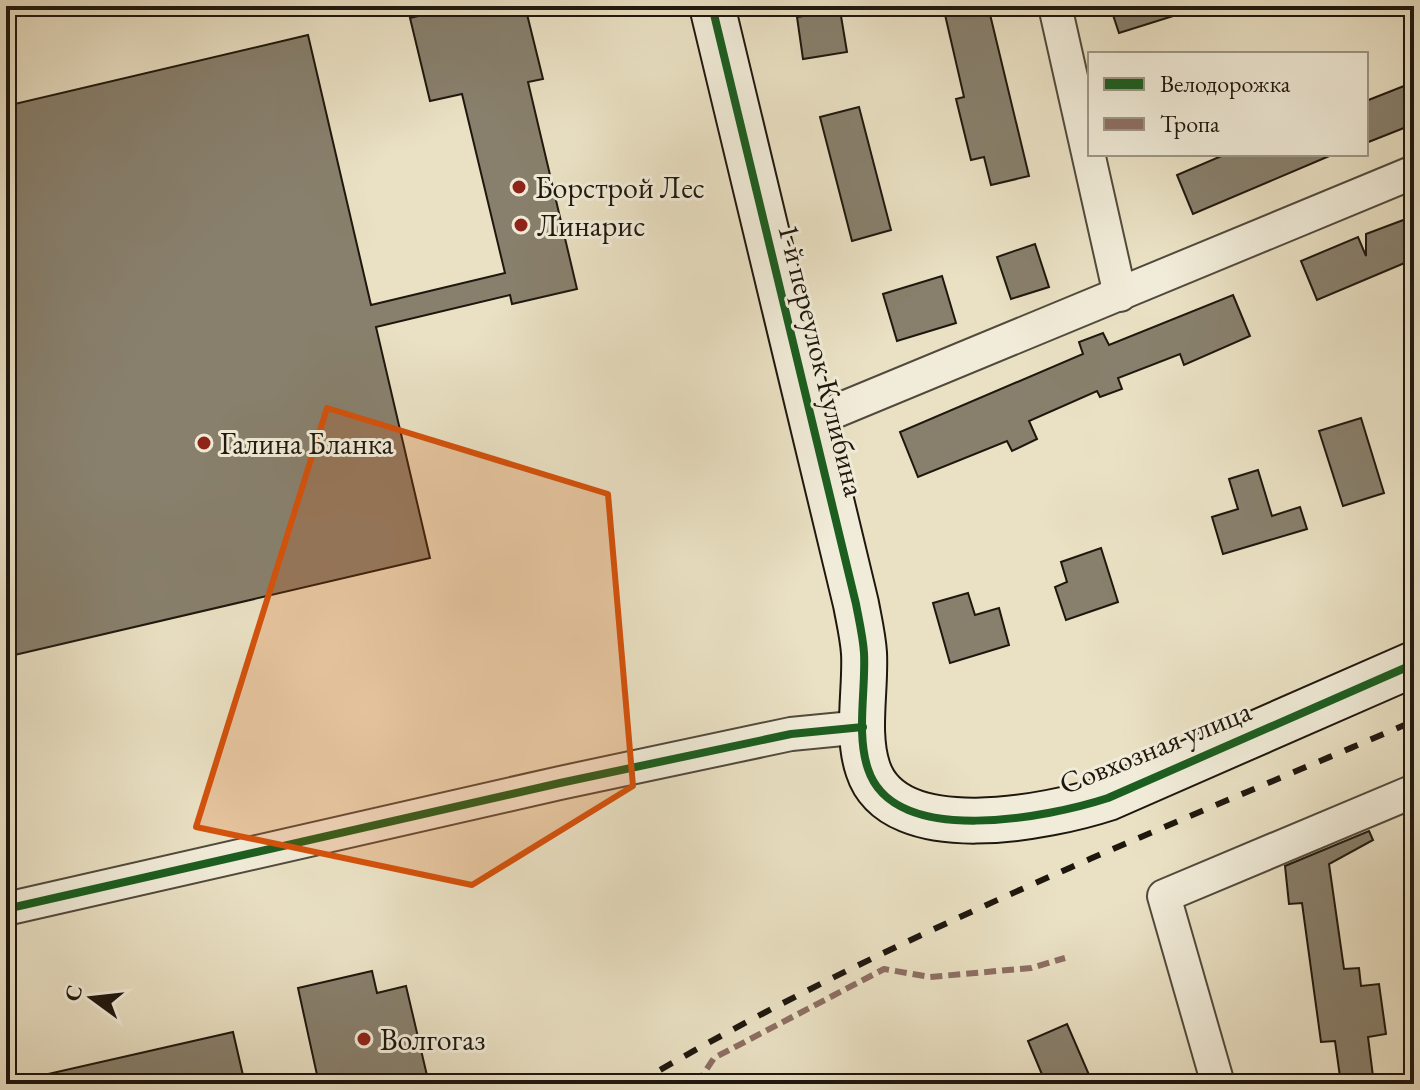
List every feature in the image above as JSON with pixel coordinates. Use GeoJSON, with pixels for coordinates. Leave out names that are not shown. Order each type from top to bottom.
{"type":"FeatureCollection","features":[{"type":"Feature","properties":{"kind":"street","name":"1-й переулок Кулибина"},"geometry":{"type":"LineString","coordinates":[[712,6],[859,620],[864,651],[863,727]]}},
{"type":"Feature","properties":{"kind":"street"},"geometry":{"type":"LineString","coordinates":[[1055,6],[1088,153]]}},
{"type":"Feature","properties":{"kind":"street"},"geometry":{"type":"LineString","coordinates":[[1089,156],[1120,295]]}},
{"type":"Feature","properties":{"kind":"street","name":"1-й переулок Кулибина"},"geometry":{"type":"LineString","coordinates":[[812,421],[1414,172]]}},
{"type":"Feature","properties":{"kind":"street","name":"Совхозная улица"},"geometry":{"type":"LineString","coordinates":[[863,727],[868,769],[878,787],[893,803],[917,814],[978,821],[1069,811],[1108,798],[1414,664]]}},
{"type":"Feature","properties":{"kind":"street"},"geometry":{"type":"LineString","coordinates":[[6,909],[760,740],[863,727]]}},
{"type":"Feature","properties":{"kind":"street"},"geometry":{"type":"LineString","coordinates":[[1218,1084],[1164,896],[1414,791]]}},
{"type":"Feature","properties":{"kind":"highlighted area"},"geometry":{"type":"Polygon","coordinates":[[[327,408],[608,494],[633,786],[472,885],[196,827],[327,408]]]}},
{"type":"Feature","properties":{"kind":"building","name":"Галина Бланка"},"geometry":{"type":"Polygon","coordinates":[[[441,6],[525,6],[543,79],[528,82],[577,289],[512,304],[510,295],[376,327],[430,558],[6,657],[6,106],[308,35],[371,305],[505,273],[462,94],[430,101],[410,18],[442,10],[441,6]]]}},
{"type":"Feature","properties":{"kind":"building"},"geometry":{"type":"Polygon","coordinates":[[[943,6],[988,6],[1029,176],[991,185],[984,157],[971,160],[956,99],[964,97],[943,6]]]}},
{"type":"Feature","properties":{"kind":"building"},"geometry":{"type":"Polygon","coordinates":[[[1110,6],[1188,6],[1189,11],[1119,33],[1110,6]]]}},
{"type":"Feature","properties":{"kind":"building"},"geometry":{"type":"Polygon","coordinates":[[[840,10],[847,52],[803,59],[797,17],[840,10]]]}},
{"type":"Feature","properties":{"kind":"building"},"geometry":{"type":"Polygon","coordinates":[[[1414,82],[1414,124],[1368,142],[1368,100],[1414,82]]]}},
{"type":"Feature","properties":{"kind":"building"},"geometry":{"type":"Polygon","coordinates":[[[859,107],[891,230],[852,241],[820,117],[859,107]]]}},
{"type":"Feature","properties":{"kind":"building"},"geometry":{"type":"Polygon","coordinates":[[[1221,156],[1329,156],[1193,214],[1177,175],[1221,156]]]}},
{"type":"Feature","properties":{"kind":"building"},"geometry":{"type":"Polygon","coordinates":[[[1414,216],[1414,259],[1317,300],[1301,261],[1358,237],[1366,256],[1366,234],[1414,216]]]}},
{"type":"Feature","properties":{"kind":"building"},"geometry":{"type":"Polygon","coordinates":[[[1035,244],[1049,287],[1011,299],[997,257],[1035,244]]]}},
{"type":"Feature","properties":{"kind":"building"},"geometry":{"type":"Polygon","coordinates":[[[942,276],[956,323],[897,341],[883,294],[942,276]]]}},
{"type":"Feature","properties":{"kind":"building"},"geometry":{"type":"Polygon","coordinates":[[[1233,295],[1250,336],[1184,365],[1180,354],[1118,378],[1122,389],[1100,397],[1097,391],[1029,421],[1037,439],[1012,451],[1007,441],[918,477],[900,432],[1083,354],[1079,342],[1103,333],[1109,345],[1233,295]]]}},
{"type":"Feature","properties":{"kind":"building"},"geometry":{"type":"Polygon","coordinates":[[[1361,418],[1384,493],[1343,506],[1319,431],[1361,418]]]}},
{"type":"Feature","properties":{"kind":"building"},"geometry":{"type":"Polygon","coordinates":[[[1258,470],[1272,516],[1300,507],[1307,529],[1223,554],[1212,517],[1238,509],[1229,479],[1258,470]]]}},
{"type":"Feature","properties":{"kind":"building"},"geometry":{"type":"Polygon","coordinates":[[[1101,548],[1118,602],[1066,620],[1055,587],[1067,582],[1061,562],[1101,548]]]}},
{"type":"Feature","properties":{"kind":"building"},"geometry":{"type":"Polygon","coordinates":[[[968,593],[975,615],[999,608],[1009,645],[950,663],[933,603],[968,593]]]}},
{"type":"Feature","properties":{"kind":"building"},"geometry":{"type":"Polygon","coordinates":[[[1369,831],[1373,840],[1329,864],[1344,969],[1359,968],[1361,986],[1379,984],[1386,1034],[1368,1037],[1374,1084],[1341,1084],[1335,1041],[1321,1042],[1302,903],[1289,904],[1285,866],[1369,831]]]}},
{"type":"Feature","properties":{"kind":"building","name":"Волгогаз"},"geometry":{"type":"Polygon","coordinates":[[[372,971],[377,993],[406,986],[429,1084],[319,1084],[298,988],[372,971]]]}},
{"type":"Feature","properties":{"kind":"building"},"geometry":{"type":"Polygon","coordinates":[[[1067,1024],[1093,1084],[1046,1084],[1028,1041],[1067,1024]]]}},
{"type":"Feature","properties":{"kind":"building"},"geometry":{"type":"Polygon","coordinates":[[[233,1032],[245,1084],[49,1084],[48,1074],[233,1032]]]}},
{"type":"Feature","properties":{"kind":"railway"},"geometry":{"type":"LineString","coordinates":[[636,1084],[730,1031],[922,935],[1019,890],[1414,721]]}},
{"type":"Feature","properties":{"kind":"marked path"},"geometry":{"type":"LineString","coordinates":[[697,1084],[714,1058],[884,969],[930,977],[1031,968],[1065,958]]}},
{"type":"Feature","properties":{"kind":"cycle path"},"geometry":{"type":"LineString","coordinates":[[712,6],[856,604],[864,653],[864,755],[868,769],[883,794],[908,810],[940,818],[976,821],[1050,813],[1108,798],[1414,664]]}},
{"type":"Feature","properties":{"kind":"cycle path"},"geometry":{"type":"LineString","coordinates":[[6,909],[560,783],[791,734],[863,727]]}},
{"type":"Feature","properties":{"kind":"place","name":"Борстрой Лес"},"geometry":{"type":"Point","coordinates":[519,187]}},
{"type":"Feature","properties":{"kind":"place","name":"Линарис"},"geometry":{"type":"Point","coordinates":[521,225]}},
{"type":"Feature","properties":{"kind":"place","name":"Галина Бланка"},"geometry":{"type":"Point","coordinates":[204,443]}},
{"type":"Feature","properties":{"kind":"place","name":"Волгогаз"},"geometry":{"type":"Point","coordinates":[364,1039]}}]}
